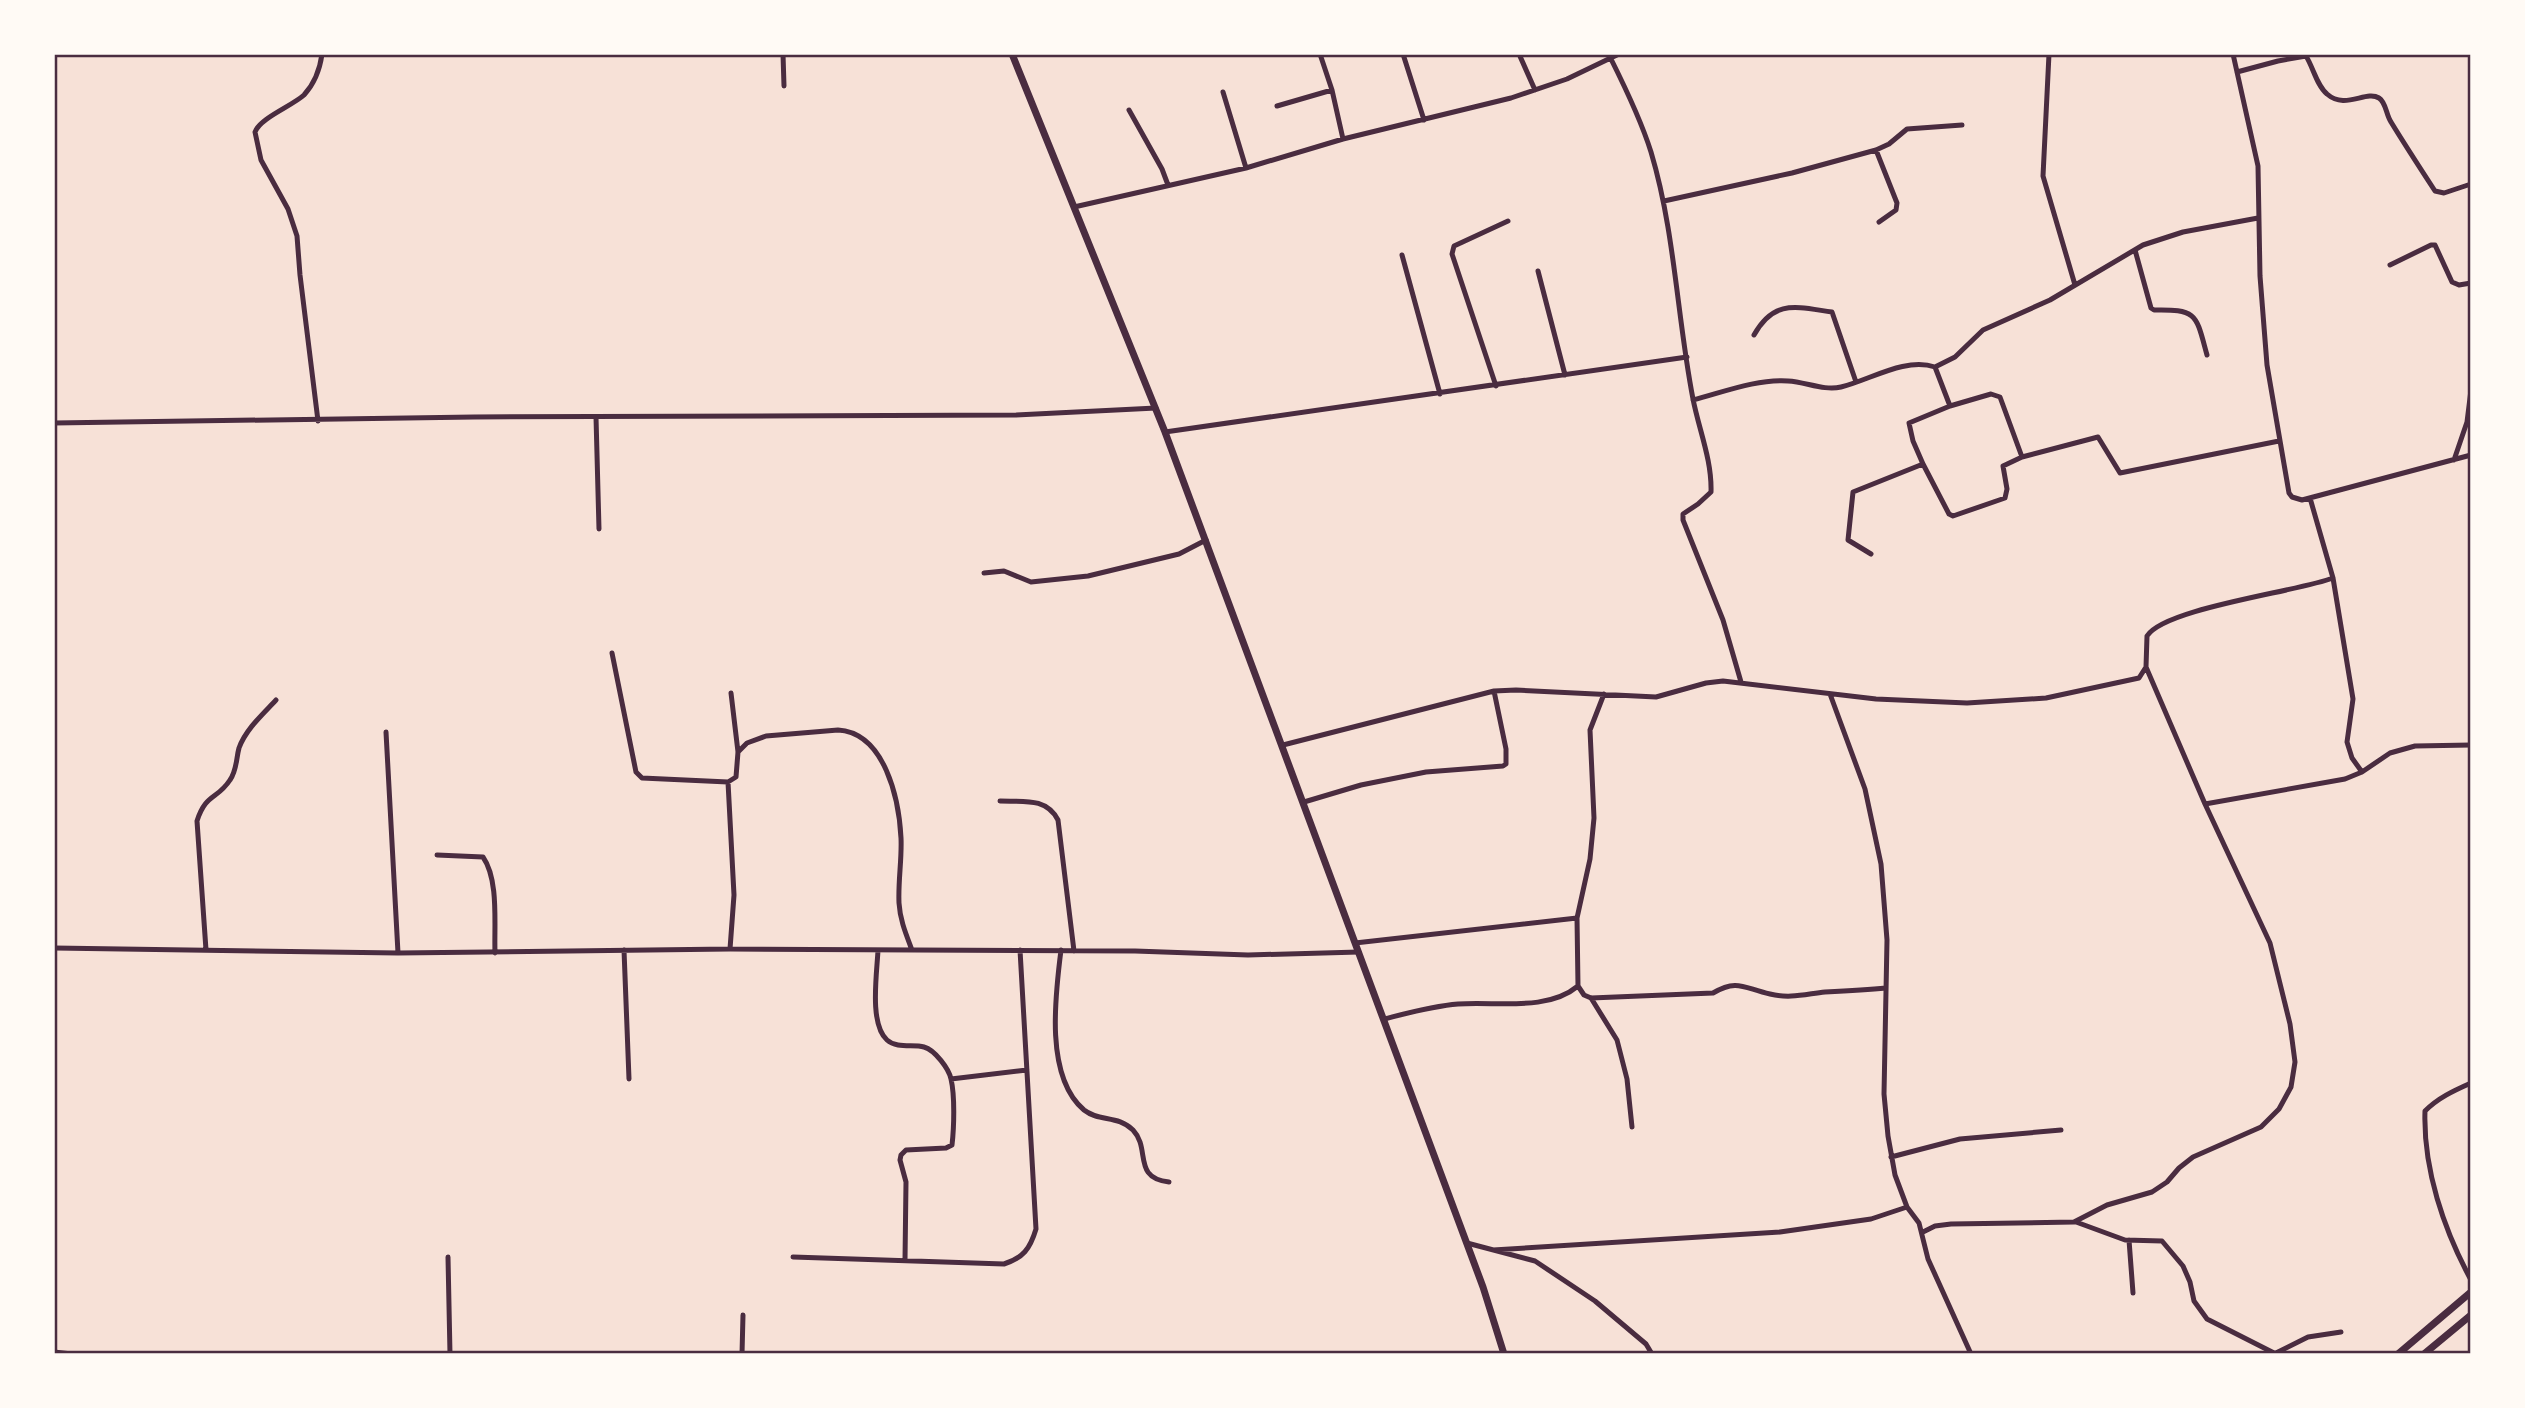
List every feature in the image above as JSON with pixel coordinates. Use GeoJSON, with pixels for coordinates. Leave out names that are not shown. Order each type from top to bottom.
{"type":"FeatureCollection","features":[{"type":"Feature","properties":{"kind":"main road"},"geometry":{"type":"LineString","coordinates":[[1012,54],[1166,432],[1384,1019],[1504,1354]]}},
{"type":"Feature","properties":{"kind":"main road"},"geometry":{"type":"LineString","coordinates":[[2398,1354],[2471,1292]]}},
{"type":"Feature","properties":{"kind":"main road"},"geometry":{"type":"LineString","coordinates":[[2424,1354],[2471,1315]]}},
{"type":"Feature","properties":{"kind":"street"},"geometry":{"type":"LineString","coordinates":[[318,421],[297,236],[288,209],[261,160],[255,132],[261,124],[304,94],[319,69],[322,54]]}},
{"type":"Feature","properties":{"kind":"street"},"geometry":{"type":"LineString","coordinates":[[783,54],[784,86]]}},
{"type":"Feature","properties":{"kind":"street"},"geometry":{"type":"LineString","coordinates":[[1320,54],[1332,90],[1343,139]]}},
{"type":"Feature","properties":{"kind":"street"},"geometry":{"type":"LineString","coordinates":[[1403,54],[1424,120]]}},
{"type":"Feature","properties":{"kind":"street"},"geometry":{"type":"LineString","coordinates":[[1519,54],[1535,90]]}},
{"type":"Feature","properties":{"kind":"street"},"geometry":{"type":"LineString","coordinates":[[1074,207],[1246,168],[1343,139],[1511,98],[1567,79],[1619,54]]}},
{"type":"Feature","properties":{"kind":"street"},"geometry":{"type":"LineString","coordinates":[[2049,54],[2043,176],[2075,285]]}},
{"type":"Feature","properties":{"kind":"street"},"geometry":{"type":"LineString","coordinates":[[2233,54],[2258,166],[2258,218],[2266,353],[2289,493],[2296,499],[2310,498],[2471,455]]}},
{"type":"Feature","properties":{"kind":"street"},"geometry":{"type":"LineString","coordinates":[[2237,72],[2306,56],[2326,94],[2335,99],[2353,100],[2371,96],[2382,100],[2391,123],[2435,191],[2444,192],[2471,184]]}},
{"type":"Feature","properties":{"kind":"street"},"geometry":{"type":"LineString","coordinates":[[1611,59],[1651,151],[1664,201],[1693,400],[1706,453],[1711,490],[1684,514],[1683,520],[1723,620],[1741,682]]}},
{"type":"Feature","properties":{"kind":"street"},"geometry":{"type":"LineString","coordinates":[[1278,106],[1332,90]]}},
{"type":"Feature","properties":{"kind":"street"},"geometry":{"type":"LineString","coordinates":[[1223,92],[1246,168]]}},
{"type":"Feature","properties":{"kind":"street"},"geometry":{"type":"LineString","coordinates":[[1129,110],[1168,185]]}},
{"type":"Feature","properties":{"kind":"street"},"geometry":{"type":"LineString","coordinates":[[1664,201],[1792,173],[1875,150],[1889,144],[1907,130],[1962,125]]}},
{"type":"Feature","properties":{"kind":"street"},"geometry":{"type":"LineString","coordinates":[[1875,150],[1898,203],[1896,210],[1879,222]]}},
{"type":"Feature","properties":{"kind":"street"},"geometry":{"type":"LineString","coordinates":[[1693,400],[1761,382],[1788,381],[1829,388],[1908,366],[1921,364],[1935,367],[1955,357],[1983,330],[2026,313],[2135,250],[2183,232],[2258,218]]}},
{"type":"Feature","properties":{"kind":"street"},"geometry":{"type":"LineString","coordinates":[[1496,386],[1452,254],[1454,246],[1508,221]]}},
{"type":"Feature","properties":{"kind":"street"},"geometry":{"type":"LineString","coordinates":[[2390,265],[2435,245],[2452,282],[2459,285],[2471,282]]}},
{"type":"Feature","properties":{"kind":"street"},"geometry":{"type":"LineString","coordinates":[[2135,250],[2151,308],[2190,314],[2198,325],[2207,355]]}},
{"type":"Feature","properties":{"kind":"street"},"geometry":{"type":"LineString","coordinates":[[1402,255],[1440,394]]}},
{"type":"Feature","properties":{"kind":"street"},"geometry":{"type":"LineString","coordinates":[[1538,271],[1565,375]]}},
{"type":"Feature","properties":{"kind":"street"},"geometry":{"type":"LineString","coordinates":[[1754,335],[1763,318],[1784,307],[1832,312],[1856,382]]}},
{"type":"Feature","properties":{"kind":"street"},"geometry":{"type":"LineString","coordinates":[[1166,432],[1687,357]]}},
{"type":"Feature","properties":{"kind":"street"},"geometry":{"type":"LineString","coordinates":[[1935,367],[1950,406]]}},
{"type":"Feature","properties":{"kind":"street"},"geometry":{"type":"LineString","coordinates":[[2454,460],[2467,422],[2471,390]]}},
{"type":"Feature","properties":{"kind":"street"},"geometry":{"type":"LineString","coordinates":[[2022,457],[1998,395],[1991,394],[1950,406],[1909,423],[1923,464],[1949,514],[1953,516],[2005,498],[2007,489],[2003,466],[2022,457],[2098,437],[2117,471],[2121,472],[2279,441]]}},
{"type":"Feature","properties":{"kind":"street"},"geometry":{"type":"LineString","coordinates":[[54,423],[1016,415],[1156,408]]}},
{"type":"Feature","properties":{"kind":"street"},"geometry":{"type":"LineString","coordinates":[[596,417],[599,529]]}},
{"type":"Feature","properties":{"kind":"street"},"geometry":{"type":"LineString","coordinates":[[1871,554],[1849,540],[1853,492],[1862,486],[1923,464]]}},
{"type":"Feature","properties":{"kind":"street"},"geometry":{"type":"LineString","coordinates":[[2310,498],[2333,578],[2353,699],[2347,743],[2352,758],[2362,772]]}},
{"type":"Feature","properties":{"kind":"street"},"geometry":{"type":"LineString","coordinates":[[984,573],[1004,571],[1031,582],[1088,576],[1179,554],[1206,540]]}},
{"type":"Feature","properties":{"kind":"street"},"geometry":{"type":"LineString","coordinates":[[1283,745],[1494,691],[1656,697],[1706,682],[1741,682],[1921,702],[2011,702],[2063,695],[2135,680],[2143,675],[2146,667],[2147,636],[2161,624],[2218,606],[2303,588],[2333,578]]}},
{"type":"Feature","properties":{"kind":"street"},"geometry":{"type":"LineString","coordinates":[[612,653],[636,772],[640,777],[728,782],[737,775],[738,752],[731,693]]}},
{"type":"Feature","properties":{"kind":"street"},"geometry":{"type":"LineString","coordinates":[[2074,1222],[2107,1205],[2152,1192],[2167,1182],[2193,1157],[2262,1127],[2279,1109],[2291,1087],[2294,1074],[2294,1049],[2286,999],[2264,928],[2204,803],[2146,667]]}},
{"type":"Feature","properties":{"kind":"street"},"geometry":{"type":"LineString","coordinates":[[1304,802],[1362,785],[1426,772],[1503,766],[1506,764],[1506,750],[1494,691]]}},
{"type":"Feature","properties":{"kind":"street"},"geometry":{"type":"LineString","coordinates":[[1604,694],[1590,730],[1594,818],[1590,859],[1577,918],[1578,986],[1584,995],[1591,998],[1713,993],[1727,985],[1736,984],[1770,994],[1801,997],[1886,988]]}},
{"type":"Feature","properties":{"kind":"street"},"geometry":{"type":"LineString","coordinates":[[1830,694],[1865,789],[1877,838],[1885,914],[1884,1094],[1891,1157],[1900,1193],[1923,1232],[1928,1259],[1971,1354]]}},
{"type":"Feature","properties":{"kind":"street"},"geometry":{"type":"LineString","coordinates":[[206,950],[197,821],[201,807],[208,798],[222,790],[232,778],[239,748],[246,734],[276,700]]}},
{"type":"Feature","properties":{"kind":"street"},"geometry":{"type":"LineString","coordinates":[[738,752],[747,743],[766,736],[838,730],[860,736],[871,748],[889,778],[898,815],[901,837],[900,914],[912,950]]}},
{"type":"Feature","properties":{"kind":"street"},"geometry":{"type":"LineString","coordinates":[[386,732],[398,953]]}},
{"type":"Feature","properties":{"kind":"street"},"geometry":{"type":"LineString","coordinates":[[2204,803],[2345,779],[2362,772],[2390,753],[2414,747],[2471,745]]}},
{"type":"Feature","properties":{"kind":"street"},"geometry":{"type":"LineString","coordinates":[[728,782],[734,884],[730,949]]}},
{"type":"Feature","properties":{"kind":"street"},"geometry":{"type":"LineString","coordinates":[[1000,802],[1037,802],[1047,806],[1058,820],[1074,951]]}},
{"type":"Feature","properties":{"kind":"street"},"geometry":{"type":"LineString","coordinates":[[437,855],[483,857],[487,863],[492,876],[495,953]]}},
{"type":"Feature","properties":{"kind":"street"},"geometry":{"type":"LineString","coordinates":[[1355,943],[1577,918]]}},
{"type":"Feature","properties":{"kind":"street"},"geometry":{"type":"LineString","coordinates":[[54,948],[398,953],[730,949],[1060,950],[1248,955],[1359,951]]}},
{"type":"Feature","properties":{"kind":"street"},"geometry":{"type":"LineString","coordinates":[[624,950],[629,1079]]}},
{"type":"Feature","properties":{"kind":"street"},"geometry":{"type":"LineString","coordinates":[[878,950],[876,998],[881,1031],[887,1040],[895,1044],[929,1049],[939,1059],[951,1079],[952,1145],[946,1148],[906,1150],[901,1155],[906,1182],[905,1261]]}},
{"type":"Feature","properties":{"kind":"street"},"geometry":{"type":"LineString","coordinates":[[793,1257],[1004,1264],[1019,1259],[1032,1242],[1036,1229],[1020,950]]}},
{"type":"Feature","properties":{"kind":"street"},"geometry":{"type":"LineString","coordinates":[[1060,950],[1056,986],[1058,1057],[1066,1088],[1089,1113],[1119,1120],[1133,1130],[1140,1141],[1146,1170],[1158,1181],[1169,1182]]}},
{"type":"Feature","properties":{"kind":"street"},"geometry":{"type":"LineString","coordinates":[[1384,1019],[1457,1004],[1546,1000],[1569,993],[1578,986]]}},
{"type":"Feature","properties":{"kind":"street"},"geometry":{"type":"LineString","coordinates":[[1591,998],[1617,1040],[1627,1079],[1632,1127]]}},
{"type":"Feature","properties":{"kind":"street"},"geometry":{"type":"LineString","coordinates":[[951,1079],[1027,1070]]}},
{"type":"Feature","properties":{"kind":"street"},"geometry":{"type":"LineString","coordinates":[[2471,1083],[2445,1094],[2432,1104],[2425,1111],[2424,1125],[2436,1194],[2455,1250],[2471,1280]]}},
{"type":"Feature","properties":{"kind":"street"},"geometry":{"type":"LineString","coordinates":[[1891,1157],[1960,1139],[2061,1130]]}},
{"type":"Feature","properties":{"kind":"street"},"geometry":{"type":"LineString","coordinates":[[1493,1250],[1780,1232],[1871,1219],[1908,1207]]}},
{"type":"Feature","properties":{"kind":"street"},"geometry":{"type":"LineString","coordinates":[[1923,1232],[1942,1224],[2074,1222],[2129,1240],[2157,1240],[2165,1244],[2183,1266],[2194,1301],[2207,1319],[2276,1354],[2308,1337],[2342,1332]]}},
{"type":"Feature","properties":{"kind":"street"},"geometry":{"type":"LineString","coordinates":[[2129,1240],[2133,1293]]}},
{"type":"Feature","properties":{"kind":"street"},"geometry":{"type":"LineString","coordinates":[[1466,1243],[1535,1261],[1595,1301],[1646,1344],[1652,1354]]}},
{"type":"Feature","properties":{"kind":"street"},"geometry":{"type":"LineString","coordinates":[[448,1257],[450,1354]]}},
{"type":"Feature","properties":{"kind":"street"},"geometry":{"type":"LineString","coordinates":[[742,1354],[743,1315]]}},
{"type":"Feature","properties":{"kind":"street"},"geometry":{"type":"LineString","coordinates":[[54,1352],[72,1354]]}}]}
